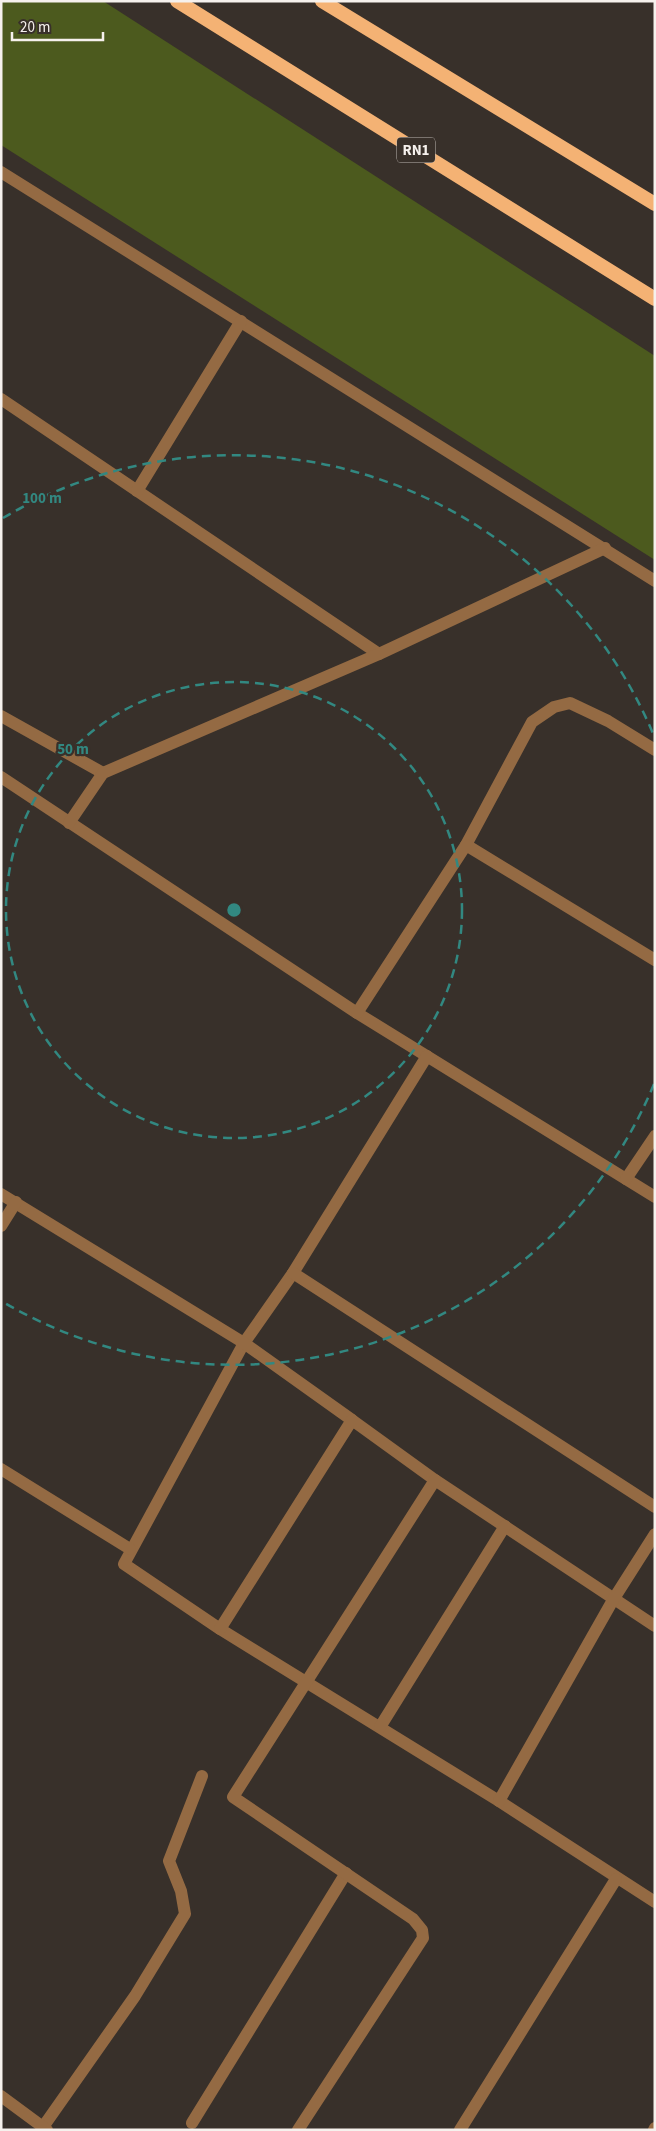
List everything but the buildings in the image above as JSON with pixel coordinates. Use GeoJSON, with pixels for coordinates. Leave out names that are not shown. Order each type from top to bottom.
{"type":"FeatureCollection","features":[{"type":"Feature","properties":{"kind":"highway","name":"RN1"},"geometry":{"type":"LineString","coordinates":[[177,1],[655,299]]}},
{"type":"Feature","properties":{"kind":"highway"},"geometry":{"type":"LineString","coordinates":[[322,1],[655,204]]}},
{"type":"Feature","properties":{"kind":"street"},"geometry":{"type":"LineString","coordinates":[[1,172],[655,581]]}},
{"type":"Feature","properties":{"kind":"street"},"geometry":{"type":"LineString","coordinates":[[137,491],[241,321]]}},
{"type":"Feature","properties":{"kind":"street"},"geometry":{"type":"LineString","coordinates":[[1,400],[379,654]]}},
{"type":"Feature","properties":{"kind":"street"},"geometry":{"type":"LineString","coordinates":[[69,823],[103,774],[379,654],[605,548]]}},
{"type":"Feature","properties":{"kind":"street"},"geometry":{"type":"LineString","coordinates":[[357,1013],[466,845],[532,722],[554,707],[570,702],[608,721],[655,750]]}},
{"type":"Feature","properties":{"kind":"street"},"geometry":{"type":"LineString","coordinates":[[1,716],[103,774]]}},
{"type":"Feature","properties":{"kind":"street"},"geometry":{"type":"LineString","coordinates":[[1,777],[357,1013],[655,1197]]}},
{"type":"Feature","properties":{"kind":"street"},"geometry":{"type":"LineString","coordinates":[[466,845],[655,960]]}},
{"type":"Feature","properties":{"kind":"street"},"geometry":{"type":"LineString","coordinates":[[427,1056],[293,1273],[244,1343],[130,1549],[124,1564],[220,1629],[499,1801],[616,1879],[655,1902]]}},
{"type":"Feature","properties":{"kind":"street"},"geometry":{"type":"LineString","coordinates":[[626,1179],[655,1136]]}},
{"type":"Feature","properties":{"kind":"street"},"geometry":{"type":"LineString","coordinates":[[1,1194],[244,1343],[435,1480],[613,1600],[655,1626]]}},
{"type":"Feature","properties":{"kind":"street"},"geometry":{"type":"LineString","coordinates":[[1,1226],[16,1202]]}},
{"type":"Feature","properties":{"kind":"street"},"geometry":{"type":"LineString","coordinates":[[293,1273],[655,1507]]}},
{"type":"Feature","properties":{"kind":"street"},"geometry":{"type":"LineString","coordinates":[[220,1629],[352,1420]]}},
{"type":"Feature","properties":{"kind":"street"},"geometry":{"type":"LineString","coordinates":[[1,1469],[130,1549]]}},
{"type":"Feature","properties":{"kind":"street"},"geometry":{"type":"LineString","coordinates":[[298,2130],[423,1938],[422,1930],[414,1919],[233,1797],[435,1480]]}},
{"type":"Feature","properties":{"kind":"street"},"geometry":{"type":"LineString","coordinates":[[380,1728],[505,1526]]}},
{"type":"Feature","properties":{"kind":"street"},"geometry":{"type":"LineString","coordinates":[[499,1801],[613,1600],[655,1534]]}},
{"type":"Feature","properties":{"kind":"street"},"geometry":{"type":"LineString","coordinates":[[1,2096],[45,2128],[135,1996],[185,1914],[181,1891],[169,1861],[202,1776]]}},
{"type":"Feature","properties":{"kind":"street"},"geometry":{"type":"LineString","coordinates":[[192,2123],[346,1873]]}},
{"type":"Feature","properties":{"kind":"street"},"geometry":{"type":"LineString","coordinates":[[460,2130],[616,1879]]}},
{"type":"Feature","properties":{"kind":"green space"},"geometry":{"type":"Polygon","coordinates":[[[1,1],[103,1],[655,356],[655,560],[1,145],[1,1]]]}}]}
